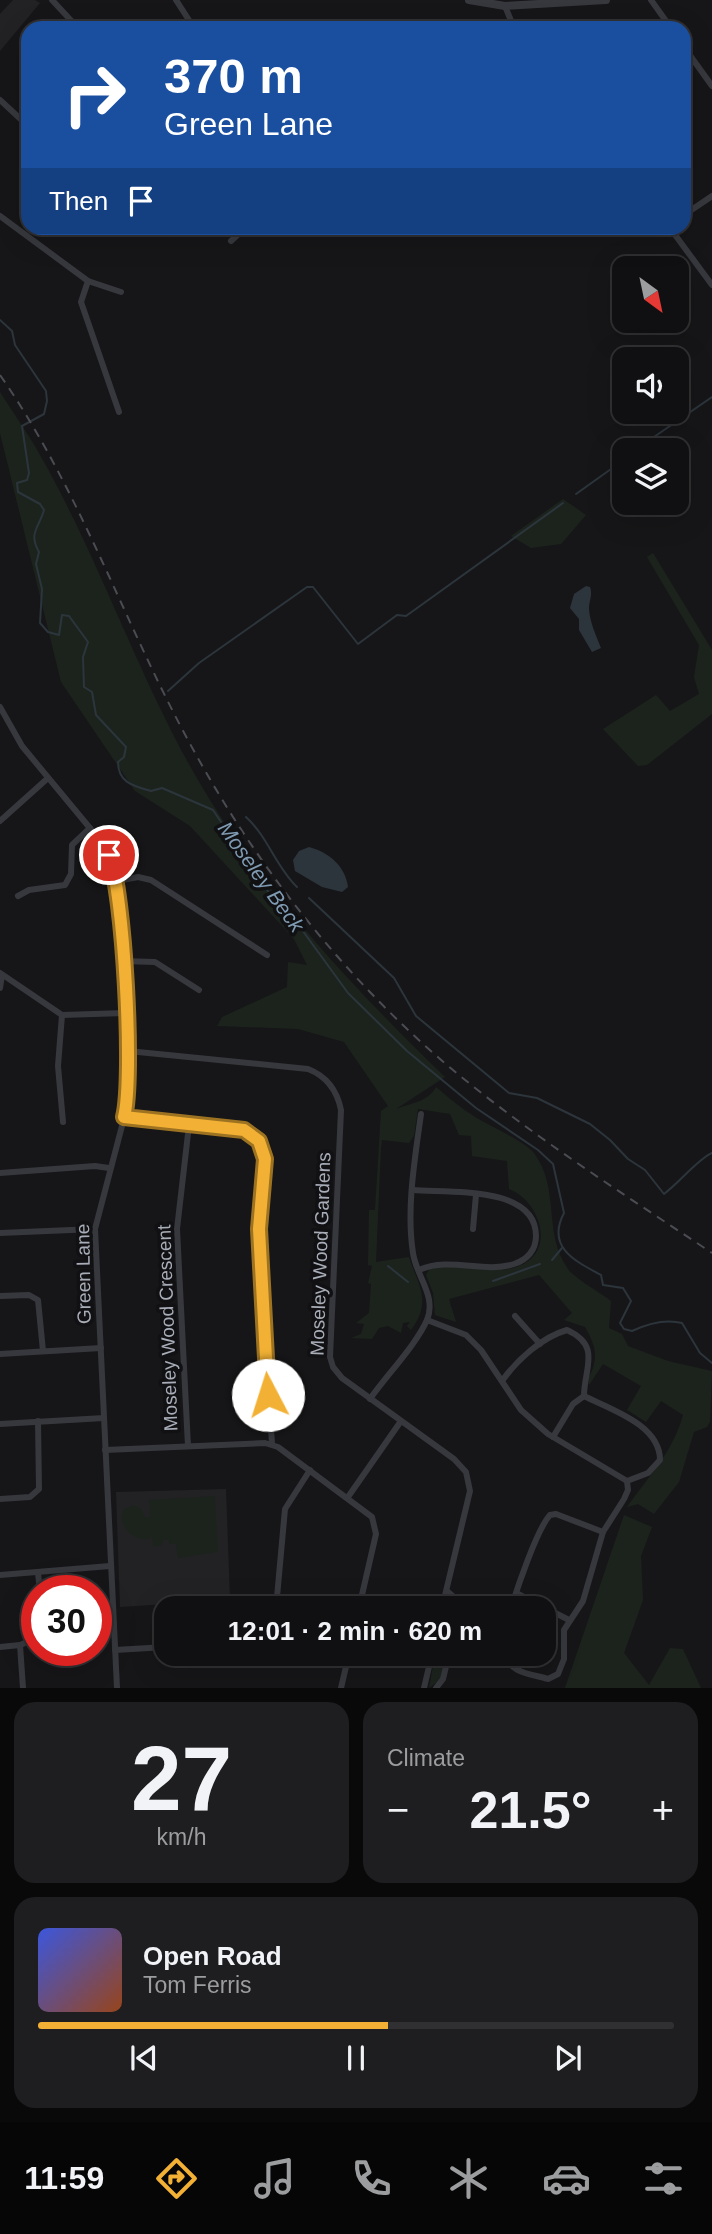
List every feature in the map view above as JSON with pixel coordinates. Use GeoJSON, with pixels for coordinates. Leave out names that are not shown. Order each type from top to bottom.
{"type":"FeatureCollection","features":[{"type":"Feature","properties":{"kind":"street"},"geometry":{"type":"LineString","coordinates":[[51,0],[71,21]]}},
{"type":"Feature","properties":{"kind":"street"},"geometry":{"type":"LineString","coordinates":[[176,0],[190,21]]}},
{"type":"Feature","properties":{"kind":"street"},"geometry":{"type":"LineString","coordinates":[[469,0],[505,6],[606,0]]}},
{"type":"Feature","properties":{"kind":"street"},"geometry":{"type":"LineString","coordinates":[[651,0],[666,21]]}},
{"type":"Feature","properties":{"kind":"street"},"geometry":{"type":"LineString","coordinates":[[505,6],[511,21]]}},
{"type":"Feature","properties":{"kind":"street"},"geometry":{"type":"LineString","coordinates":[[691,57],[712,86]]}},
{"type":"Feature","properties":{"kind":"street"},"geometry":{"type":"LineString","coordinates":[[0,100],[21,120]]}},
{"type":"Feature","properties":{"kind":"street"},"geometry":{"type":"LineString","coordinates":[[691,210],[712,196]]}},
{"type":"Feature","properties":{"kind":"street"},"geometry":{"type":"LineString","coordinates":[[0,216],[21,232]]}},
{"type":"Feature","properties":{"kind":"street"},"geometry":{"type":"LineString","coordinates":[[26,235],[88,281],[121,292]]}},
{"type":"Feature","properties":{"kind":"street"},"geometry":{"type":"LineString","coordinates":[[231,241],[237,235]]}},
{"type":"Feature","properties":{"kind":"street"},"geometry":{"type":"LineString","coordinates":[[675,235],[712,285]]}},
{"type":"Feature","properties":{"kind":"street"},"geometry":{"type":"LineString","coordinates":[[88,281],[81,302],[119,412]]}},
{"type":"Feature","properties":{"kind":"street","name":"Green Lane"},"geometry":{"type":"LineString","coordinates":[[0,707],[15,736],[109,855],[117,881],[128,1051],[128,1103],[95,1229],[117,1688]]}},
{"type":"Feature","properties":{"kind":"street"},"geometry":{"type":"LineString","coordinates":[[0,821],[48,778]]}},
{"type":"Feature","properties":{"kind":"street"},"geometry":{"type":"LineString","coordinates":[[18,896],[29,890],[65,885],[71,874],[72,845],[90,828]]}},
{"type":"Feature","properties":{"kind":"street"},"geometry":{"type":"LineString","coordinates":[[117,881],[138,877],[151,880],[267,955]]}},
{"type":"Feature","properties":{"kind":"street"},"geometry":{"type":"LineString","coordinates":[[122,961],[155,962],[199,990]]}},
{"type":"Feature","properties":{"kind":"street"},"geometry":{"type":"LineString","coordinates":[[1,974],[38,1001],[62,1014],[125,1013]]}},
{"type":"Feature","properties":{"kind":"street"},"geometry":{"type":"LineString","coordinates":[[0,988],[1,974]]}},
{"type":"Feature","properties":{"kind":"street"},"geometry":{"type":"LineString","coordinates":[[62,1014],[58,1066],[63,1122]]}},
{"type":"Feature","properties":{"kind":"street","name":"Moseley Wood Gardens"},"geometry":{"type":"LineString","coordinates":[[128,1051],[308,1069],[321,1074],[329,1082],[341,1110],[330,1357],[337,1373],[454,1459],[469,1479],[470,1492],[446,1596]]}},
{"type":"Feature","properties":{"kind":"street"},"geometry":{"type":"LineString","coordinates":[[370,1399],[427,1320],[429,1299],[412,1243],[413,1190],[421,1114]]}},
{"type":"Feature","properties":{"kind":"street"},"geometry":{"type":"LineString","coordinates":[[124,1117],[244,1130],[253,1134],[264,1149],[259,1229],[272,1444]]}},
{"type":"Feature","properties":{"kind":"street","name":"Moseley Wood Crescent"},"geometry":{"type":"LineString","coordinates":[[188,1446],[177,1229],[189,1125]]}},
{"type":"Feature","properties":{"kind":"street"},"geometry":{"type":"LineString","coordinates":[[0,1173],[95,1166],[109,1168]]}},
{"type":"Feature","properties":{"kind":"street"},"geometry":{"type":"LineString","coordinates":[[413,1190],[507,1198],[526,1210],[534,1223],[537,1237],[529,1255],[515,1264],[500,1266],[441,1262],[419,1270]]}},
{"type":"Feature","properties":{"kind":"street"},"geometry":{"type":"LineString","coordinates":[[473,1229],[476,1195]]}},
{"type":"Feature","properties":{"kind":"street"},"geometry":{"type":"LineString","coordinates":[[0,1233],[95,1229]]}},
{"type":"Feature","properties":{"kind":"street"},"geometry":{"type":"LineString","coordinates":[[0,1296],[29,1294],[38,1300],[43,1351]]}},
{"type":"Feature","properties":{"kind":"street"},"geometry":{"type":"LineString","coordinates":[[514,1316],[540,1344]]}},
{"type":"Feature","properties":{"kind":"street"},"geometry":{"type":"LineString","coordinates":[[427,1320],[466,1335],[521,1410],[553,1437],[626,1481],[628,1490],[603,1532],[583,1601],[569,1620],[563,1635],[564,1659],[552,1679],[553,1688]]}},
{"type":"Feature","properties":{"kind":"street"},"geometry":{"type":"LineString","coordinates":[[502,1381],[540,1344],[554,1334],[567,1330],[581,1336],[589,1352],[587,1373],[583,1381],[584,1396]]}},
{"type":"Feature","properties":{"kind":"street"},"geometry":{"type":"LineString","coordinates":[[0,1354],[101,1348]]}},
{"type":"Feature","properties":{"kind":"street"},"geometry":{"type":"LineString","coordinates":[[553,1437],[573,1405],[584,1396]]}},
{"type":"Feature","properties":{"kind":"street"},"geometry":{"type":"LineString","coordinates":[[584,1396],[609,1407],[653,1435],[660,1446],[660,1461],[648,1473],[626,1481]]}},
{"type":"Feature","properties":{"kind":"street"},"geometry":{"type":"LineString","coordinates":[[0,1424],[104,1418]]}},
{"type":"Feature","properties":{"kind":"street"},"geometry":{"type":"LineString","coordinates":[[0,1499],[30,1497],[39,1489],[38,1421]]}},
{"type":"Feature","properties":{"kind":"street"},"geometry":{"type":"LineString","coordinates":[[348,1497],[401,1421]]}},
{"type":"Feature","properties":{"kind":"street"},"geometry":{"type":"LineString","coordinates":[[105,1450],[272,1444],[372,1517],[376,1529],[362,1596]]}},
{"type":"Feature","properties":{"kind":"street"},"geometry":{"type":"LineString","coordinates":[[277,1596],[285,1509],[310,1470]]}},
{"type":"Feature","properties":{"kind":"street"},"geometry":{"type":"LineString","coordinates":[[569,1620],[519,1594],[520,1577],[550,1515],[556,1514],[603,1532]]}},
{"type":"Feature","properties":{"kind":"street"},"geometry":{"type":"LineString","coordinates":[[0,1575],[110,1566]]}},
{"type":"Feature","properties":{"kind":"street"},"geometry":{"type":"LineString","coordinates":[[447,1591],[453,1596]]}},
{"type":"Feature","properties":{"kind":"street"},"geometry":{"type":"LineString","coordinates":[[0,1647],[20,1645],[23,1688]]}},
{"type":"Feature","properties":{"kind":"street"},"geometry":{"type":"LineString","coordinates":[[115,1650],[154,1648]]}},
{"type":"Feature","properties":{"kind":"street"},"geometry":{"type":"LineString","coordinates":[[341,1688],[346,1666]]}},
{"type":"Feature","properties":{"kind":"street"},"geometry":{"type":"LineString","coordinates":[[424,1688],[429,1666]]}},
{"type":"Feature","properties":{"kind":"street"},"geometry":{"type":"LineString","coordinates":[[436,1688],[443,1679],[446,1666]]}},
{"type":"Feature","properties":{"kind":"street"},"geometry":{"type":"LineString","coordinates":[[512,1666],[552,1679]]}},
{"type":"Feature","properties":{"kind":"shaded area"},"geometry":{"type":"Polygon","coordinates":[[[13,0],[35,0],[40,3],[25,21],[21,21],[21,26],[0,51],[0,14],[13,0]]]}},
{"type":"Feature","properties":{"kind":"shaded area"},"geometry":{"type":"Polygon","coordinates":[[[0,392],[61,493],[170,728],[216,809],[244,851],[306,930],[339,968],[445,1077],[396,1109],[424,1099],[436,1087],[471,1114],[530,1149],[542,1167],[547,1182],[560,1255],[571,1273],[611,1301],[609,1328],[622,1334],[628,1346],[668,1361],[712,1371],[710,1422],[707,1427],[694,1432],[679,1482],[654,1514],[638,1504],[627,1507],[673,1441],[683,1415],[661,1401],[646,1422],[627,1410],[641,1386],[603,1364],[589,1385],[595,1357],[590,1337],[585,1327],[564,1320],[572,1313],[539,1275],[449,1299],[456,1322],[435,1315],[433,1293],[426,1275],[430,1268],[452,1266],[486,1270],[508,1269],[531,1259],[541,1238],[540,1226],[529,1204],[509,1189],[507,1161],[472,1156],[471,1136],[459,1135],[450,1114],[418,1109],[414,1136],[409,1143],[382,1140],[376,1262],[409,1257],[422,1294],[421,1311],[411,1330],[407,1326],[410,1322],[403,1323],[401,1333],[388,1326],[379,1328],[372,1339],[351,1338],[361,1334],[364,1324],[356,1323],[369,1313],[371,1284],[368,1283],[372,1266],[368,1265],[369,1210],[375,1210],[381,1111],[388,1106],[344,1042],[298,1029],[217,1026],[222,1017],[287,987],[288,962],[307,965],[294,939],[190,826],[135,791],[61,682],[0,433],[0,392]]]}},
{"type":"Feature","properties":{"kind":"shaded area"},"geometry":{"type":"Polygon","coordinates":[[[563,499],[586,515],[561,544],[531,548],[511,536],[563,499]]]}},
{"type":"Feature","properties":{"kind":"shaded area"},"geometry":{"type":"Polygon","coordinates":[[[653,553],[712,650],[712,714],[647,765],[638,766],[603,729],[656,695],[670,711],[699,694],[694,677],[699,645],[647,557],[653,553]]]}},
{"type":"Feature","properties":{"kind":"shaded area"},"geometry":{"type":"Polygon","coordinates":[[[586,586],[591,590],[589,609],[601,648],[592,652],[579,630],[579,619],[570,608],[574,594],[586,586]]]}},
{"type":"Feature","properties":{"kind":"shaded area"},"geometry":{"type":"Polygon","coordinates":[[[309,847],[335,861],[344,873],[348,887],[342,892],[322,887],[295,871],[293,860],[299,851],[309,847]]]}},
{"type":"Feature","properties":{"kind":"shaded area"},"geometry":{"type":"Polygon","coordinates":[[[226,1489],[230,1596],[154,1596],[154,1605],[120,1607],[116,1492],[226,1489]]]}},
{"type":"Feature","properties":{"kind":"shaded area"},"geometry":{"type":"Polygon","coordinates":[[[215,1496],[218,1552],[178,1558],[176,1544],[163,1540],[163,1545],[153,1547],[152,1534],[150,1539],[138,1538],[128,1532],[122,1522],[124,1509],[134,1505],[141,1509],[145,1517],[150,1517],[149,1500],[215,1496]]]}},
{"type":"Feature","properties":{"kind":"shaded area"},"geometry":{"type":"Polygon","coordinates":[[[624,1515],[652,1527],[641,1556],[643,1600],[624,1653],[649,1685],[670,1648],[683,1649],[701,1688],[565,1688],[624,1515]]]}},
{"type":"Feature","properties":{"kind":"shaded area"},"geometry":{"type":"Polygon","coordinates":[[[433,1666],[443,1666],[440,1680],[429,1688],[433,1666]]]}},
{"type":"Feature","properties":{"kind":"waterway","name":"Moseley Beck"},"geometry":{"type":"LineString","coordinates":[[0,320],[12,331],[15,345],[46,391],[44,414],[22,426],[29,473],[27,480],[17,483],[18,492],[40,504],[44,510],[34,535],[39,552],[36,564],[42,589],[40,623],[48,632],[59,635],[62,615],[69,616],[88,642],[83,657],[84,687],[92,692],[96,715],[126,747],[124,757],[118,762],[121,775],[139,787],[151,791],[162,788],[213,810],[264,886],[286,915],[297,923],[348,993],[407,1051],[476,1108],[538,1150],[553,1164],[564,1213],[559,1225],[561,1244],[573,1258],[601,1275],[603,1285],[623,1288],[631,1301],[620,1323],[624,1329],[632,1331],[663,1322],[682,1323],[700,1353],[712,1363]]}},
{"type":"Feature","properties":{"kind":"waterway"},"geometry":{"type":"LineString","coordinates":[[652,438],[712,397]]}},
{"type":"Feature","properties":{"kind":"waterway"},"geometry":{"type":"LineString","coordinates":[[576,494],[612,468]]}},
{"type":"Feature","properties":{"kind":"waterway"},"geometry":{"type":"LineString","coordinates":[[168,691],[199,663],[307,587],[313,587],[358,644],[397,615],[406,616],[563,503]]}},
{"type":"Feature","properties":{"kind":"waterway"},"geometry":{"type":"LineString","coordinates":[[246,817],[297,887]]}},
{"type":"Feature","properties":{"kind":"waterway"},"geometry":{"type":"LineString","coordinates":[[309,898],[394,978],[416,1016],[509,1093],[537,1098],[590,1124],[628,1159],[645,1170],[664,1194],[712,1153]]}},
{"type":"Feature","properties":{"kind":"waterway"},"geometry":{"type":"LineString","coordinates":[[552,1260],[562,1248]]}},
{"type":"Feature","properties":{"kind":"waterway"},"geometry":{"type":"LineString","coordinates":[[493,1281],[540,1264]]}},
{"type":"Feature","properties":{"kind":"waterway"},"geometry":{"type":"LineString","coordinates":[[388,1266],[408,1282]]}},
{"type":"Feature","properties":{"kind":"railway"},"geometry":{"type":"LineString","coordinates":[[0,375],[55,465],[194,751],[246,837],[306,919],[373,996],[447,1065],[610,1186],[712,1253]]}},
{"type":"Feature","properties":{"kind":"route"},"geometry":{"type":"LineString","coordinates":[[109,855],[117,881],[128,1051],[129,1088],[124,1117],[244,1130],[253,1134],[264,1149],[259,1229],[268,1395]]}}]}
